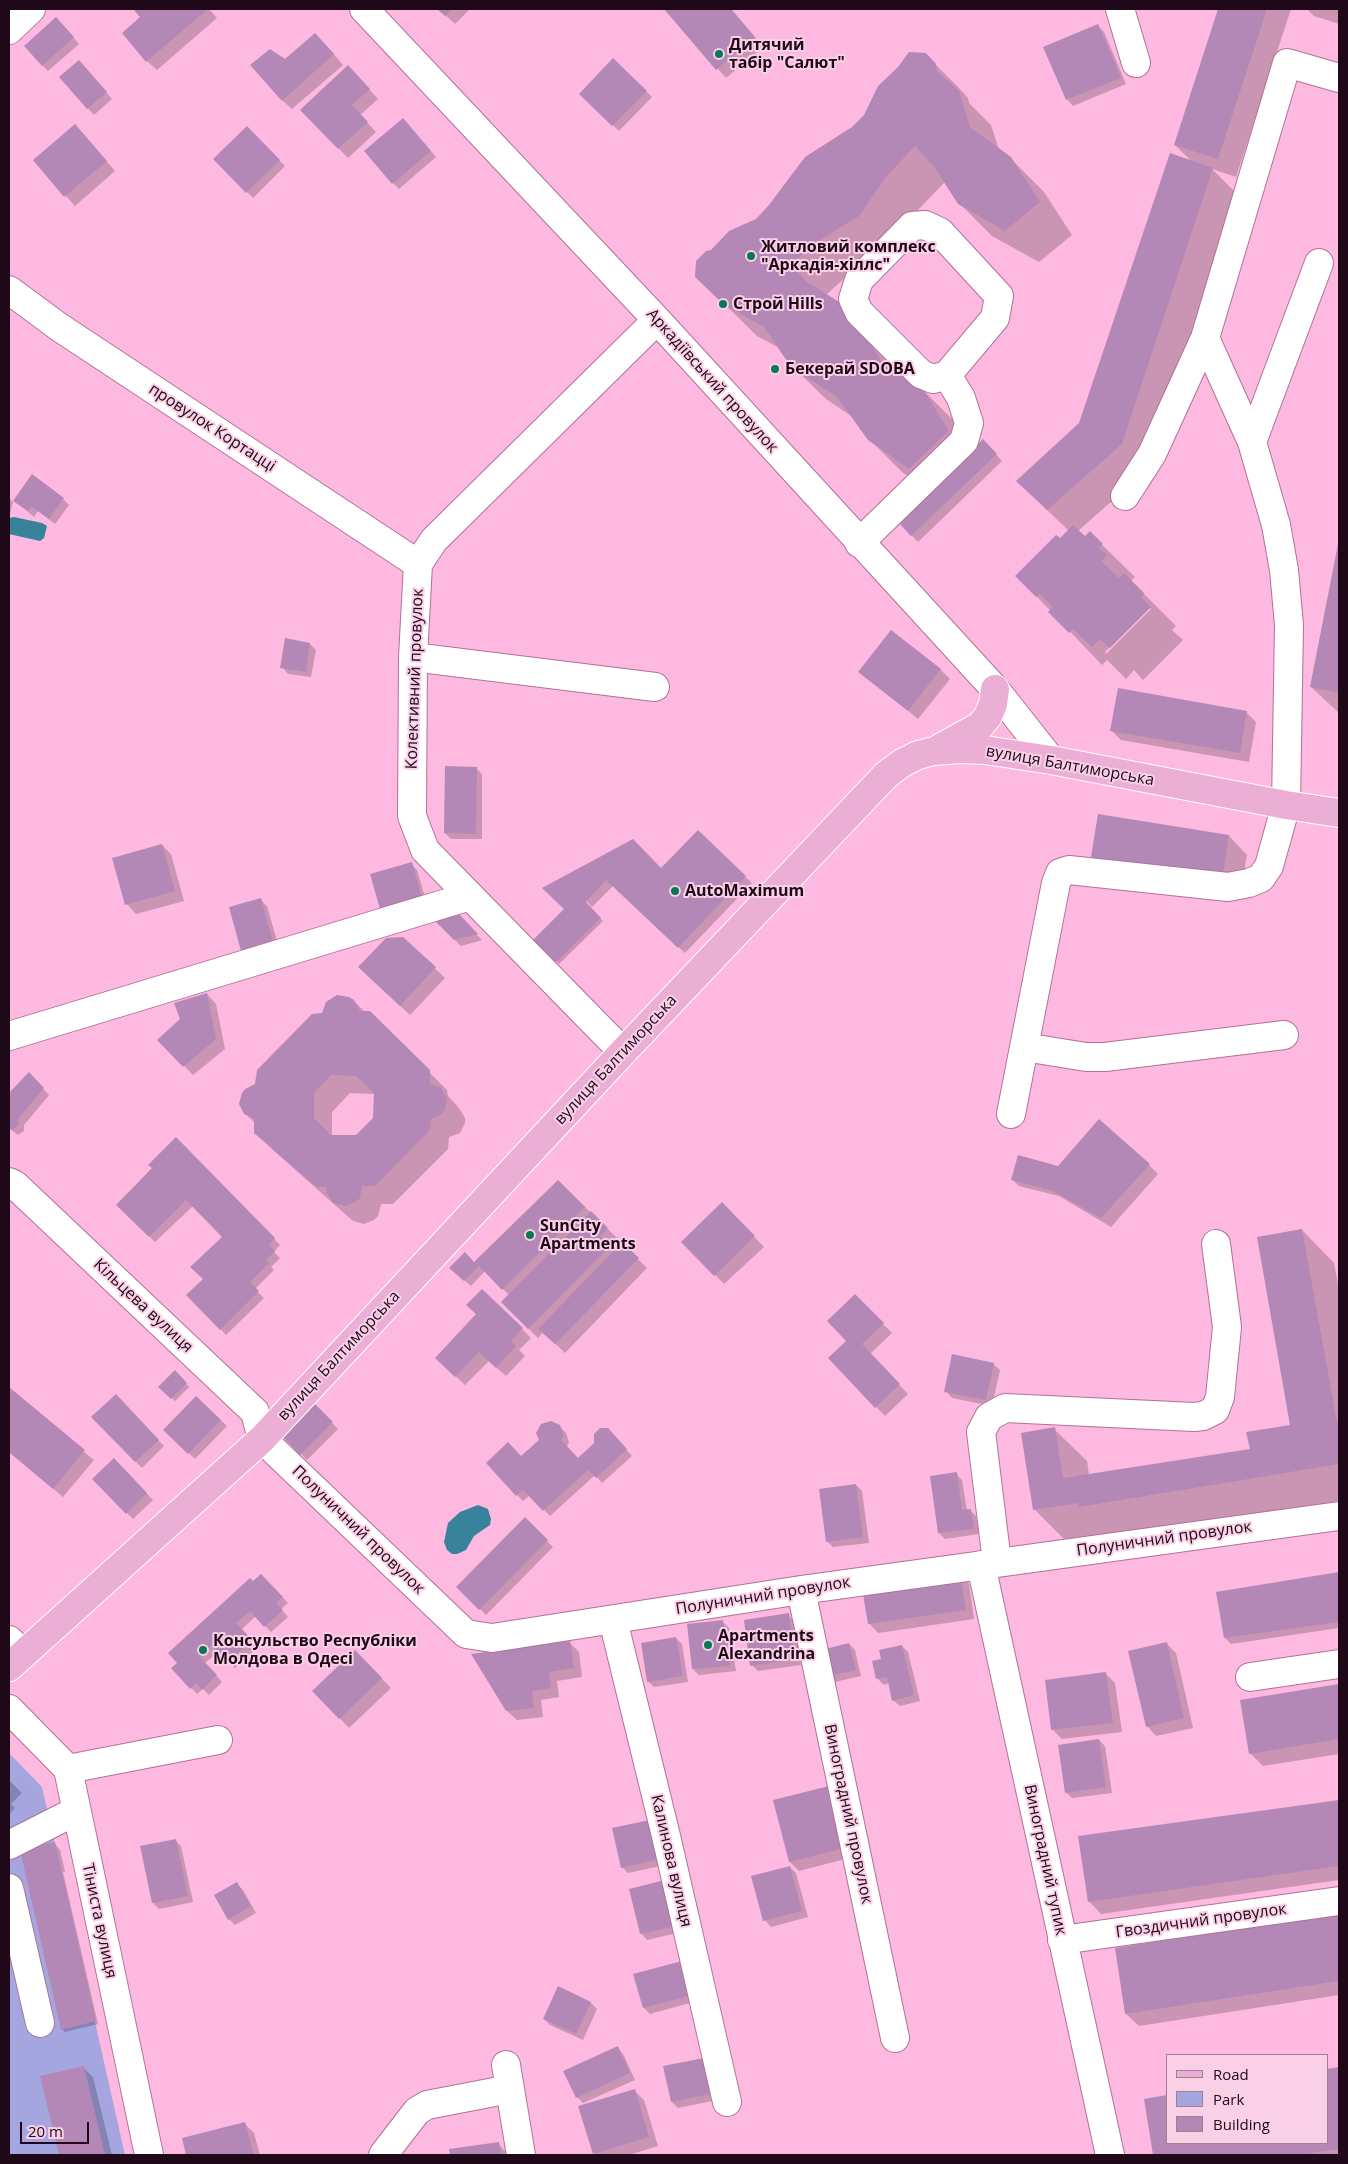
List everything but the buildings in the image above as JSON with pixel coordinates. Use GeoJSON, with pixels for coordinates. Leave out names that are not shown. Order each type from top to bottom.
{"type":"FeatureCollection","features":[{"type":"Feature","properties":{"kind":"main road"},"geometry":{"type":"LineString","coordinates":[[934,751],[980,726],[988,716],[993,704],[995,689]]}},
{"type":"Feature","properties":{"kind":"main road","name":"вулиця Балтиморська"},"geometry":{"type":"LineString","coordinates":[[13,1653],[262,1439],[623,1052],[886,775],[902,763],[918,755],[934,751],[985,750],[1051,760],[1286,805],[1339,812]]}},
{"type":"Feature","properties":{"kind":"street"},"geometry":{"type":"LineString","coordinates":[[9,30],[31,9]]}},
{"type":"Feature","properties":{"kind":"street","name":"Аркадіївський провулок"},"geometry":{"type":"LineString","coordinates":[[364,9],[657,320],[995,689],[1051,760]]}},
{"type":"Feature","properties":{"kind":"street"},"geometry":{"type":"LineString","coordinates":[[1120,9],[1136,63]]}},
{"type":"Feature","properties":{"kind":"street"},"geometry":{"type":"LineString","coordinates":[[1125,496],[1152,454],[1205,338],[1287,63],[1339,78]]}},
{"type":"Feature","properties":{"kind":"street"},"geometry":{"type":"LineString","coordinates":[[925,225],[940,232],[999,296],[995,318],[947,375],[934,379],[921,374],[859,312],[852,298],[859,280],[912,226],[925,225]]}},
{"type":"Feature","properties":{"kind":"street"},"geometry":{"type":"LineString","coordinates":[[1252,442],[1319,263]]}},
{"type":"Feature","properties":{"kind":"street","name":"провулок Кортацці"},"geometry":{"type":"LineString","coordinates":[[9,290],[58,327],[418,564]]}},
{"type":"Feature","properties":{"kind":"street","name":"Колективний провулок"},"geometry":{"type":"LineString","coordinates":[[623,1052],[425,850],[412,816],[413,657],[418,564],[434,540],[657,320]]}},
{"type":"Feature","properties":{"kind":"street"},"geometry":{"type":"LineString","coordinates":[[1011,1114],[1056,883],[1060,873],[1069,870],[1228,887],[1249,884],[1261,878],[1269,866],[1286,805],[1290,625],[1284,570],[1276,525],[1252,442],[1205,338]]}},
{"type":"Feature","properties":{"kind":"street"},"geometry":{"type":"LineString","coordinates":[[859,542],[964,441],[969,423],[961,398],[947,375]]}},
{"type":"Feature","properties":{"kind":"street"},"geometry":{"type":"LineString","coordinates":[[413,657],[655,687]]}},
{"type":"Feature","properties":{"kind":"street"},"geometry":{"type":"LineString","coordinates":[[9,1036],[470,896]]}},
{"type":"Feature","properties":{"kind":"street"},"geometry":{"type":"LineString","coordinates":[[1024,1047],[1086,1057],[1105,1057],[1284,1035]]}},
{"type":"Feature","properties":{"kind":"street","name":"Кільцева вулиця"},"geometry":{"type":"LineString","coordinates":[[9,1182],[15,1185],[255,1412],[262,1439]]}},
{"type":"Feature","properties":{"kind":"street","name":"Виноградний тупик"},"geometry":{"type":"LineString","coordinates":[[1110,2155],[1062,1940],[989,1563],[981,1432],[988,1417],[1005,1408],[1194,1417],[1203,1416],[1215,1410],[1220,1397],[1227,1327],[1216,1244]]}},
{"type":"Feature","properties":{"kind":"street","name":"Полуничний провулок"},"geometry":{"type":"LineString","coordinates":[[262,1439],[466,1634],[492,1638],[801,1590],[1339,1516]]}},
{"type":"Feature","properties":{"kind":"street","name":"Виноградний провулок"},"geometry":{"type":"LineString","coordinates":[[801,1590],[895,2038]]}},
{"type":"Feature","properties":{"kind":"street","name":"Калинова вулиця"},"geometry":{"type":"LineString","coordinates":[[613,1620],[666,1836],[727,2102]]}},
{"type":"Feature","properties":{"kind":"street"},"geometry":{"type":"LineString","coordinates":[[1250,1677],[1339,1664]]}},
{"type":"Feature","properties":{"kind":"street"},"geometry":{"type":"LineString","coordinates":[[9,1709],[68,1769],[218,1740]]}},
{"type":"Feature","properties":{"kind":"street","name":"Тіниста вулиця"},"geometry":{"type":"LineString","coordinates":[[68,1769],[149,2155]]}},
{"type":"Feature","properties":{"kind":"street"},"geometry":{"type":"LineString","coordinates":[[9,1845],[76,1812]]}},
{"type":"Feature","properties":{"kind":"street"},"geometry":{"type":"LineString","coordinates":[[9,1888],[40,2023]]}},
{"type":"Feature","properties":{"kind":"street","name":"Гвоздичний провулок"},"geometry":{"type":"LineString","coordinates":[[1062,1940],[1339,1901]]}},
{"type":"Feature","properties":{"kind":"street"},"geometry":{"type":"LineString","coordinates":[[383,2155],[417,2111],[427,2105],[508,2077],[521,2155]]}},
{"type":"Feature","properties":{"kind":"green space"},"geometry":{"type":"Polygon","coordinates":[[[9,1753],[42,1787],[125,2155],[9,2155],[9,1753]]]}},
{"type":"Feature","properties":{"kind":"shaded area"},"geometry":{"type":"Polygon","coordinates":[[[14,517],[42,523],[47,526],[44,538],[40,541],[9,534],[9,518],[14,517]]]}},
{"type":"Feature","properties":{"kind":"shaded area"},"geometry":{"type":"Polygon","coordinates":[[[478,1505],[488,1509],[491,1519],[490,1525],[474,1536],[466,1550],[452,1554],[447,1550],[444,1542],[448,1523],[460,1512],[478,1505]]]}},
{"type":"Feature","properties":{"kind":"place","name":"Дитячий табір \"Салют\""},"geometry":{"type":"Point","coordinates":[719,54]}},
{"type":"Feature","properties":{"kind":"place","name":"Житловий комплекс \"Аркадія-хіллс\""},"geometry":{"type":"Point","coordinates":[751,256]}},
{"type":"Feature","properties":{"kind":"place","name":"Строй Hills"},"geometry":{"type":"Point","coordinates":[723,304]}},
{"type":"Feature","properties":{"kind":"place","name":"Бекерай SDOBA"},"geometry":{"type":"Point","coordinates":[775,369]}},
{"type":"Feature","properties":{"kind":"place","name":"AutoMaximum"},"geometry":{"type":"Point","coordinates":[675,891]}},
{"type":"Feature","properties":{"kind":"place","name":"SunCity Apartments"},"geometry":{"type":"Point","coordinates":[530,1235]}},
{"type":"Feature","properties":{"kind":"place","name":"Apartments Alexandrina"},"geometry":{"type":"Point","coordinates":[708,1645]}},
{"type":"Feature","properties":{"kind":"place","name":"Консульство Республіки Молдова в Одесі"},"geometry":{"type":"Point","coordinates":[203,1650]}}]}
